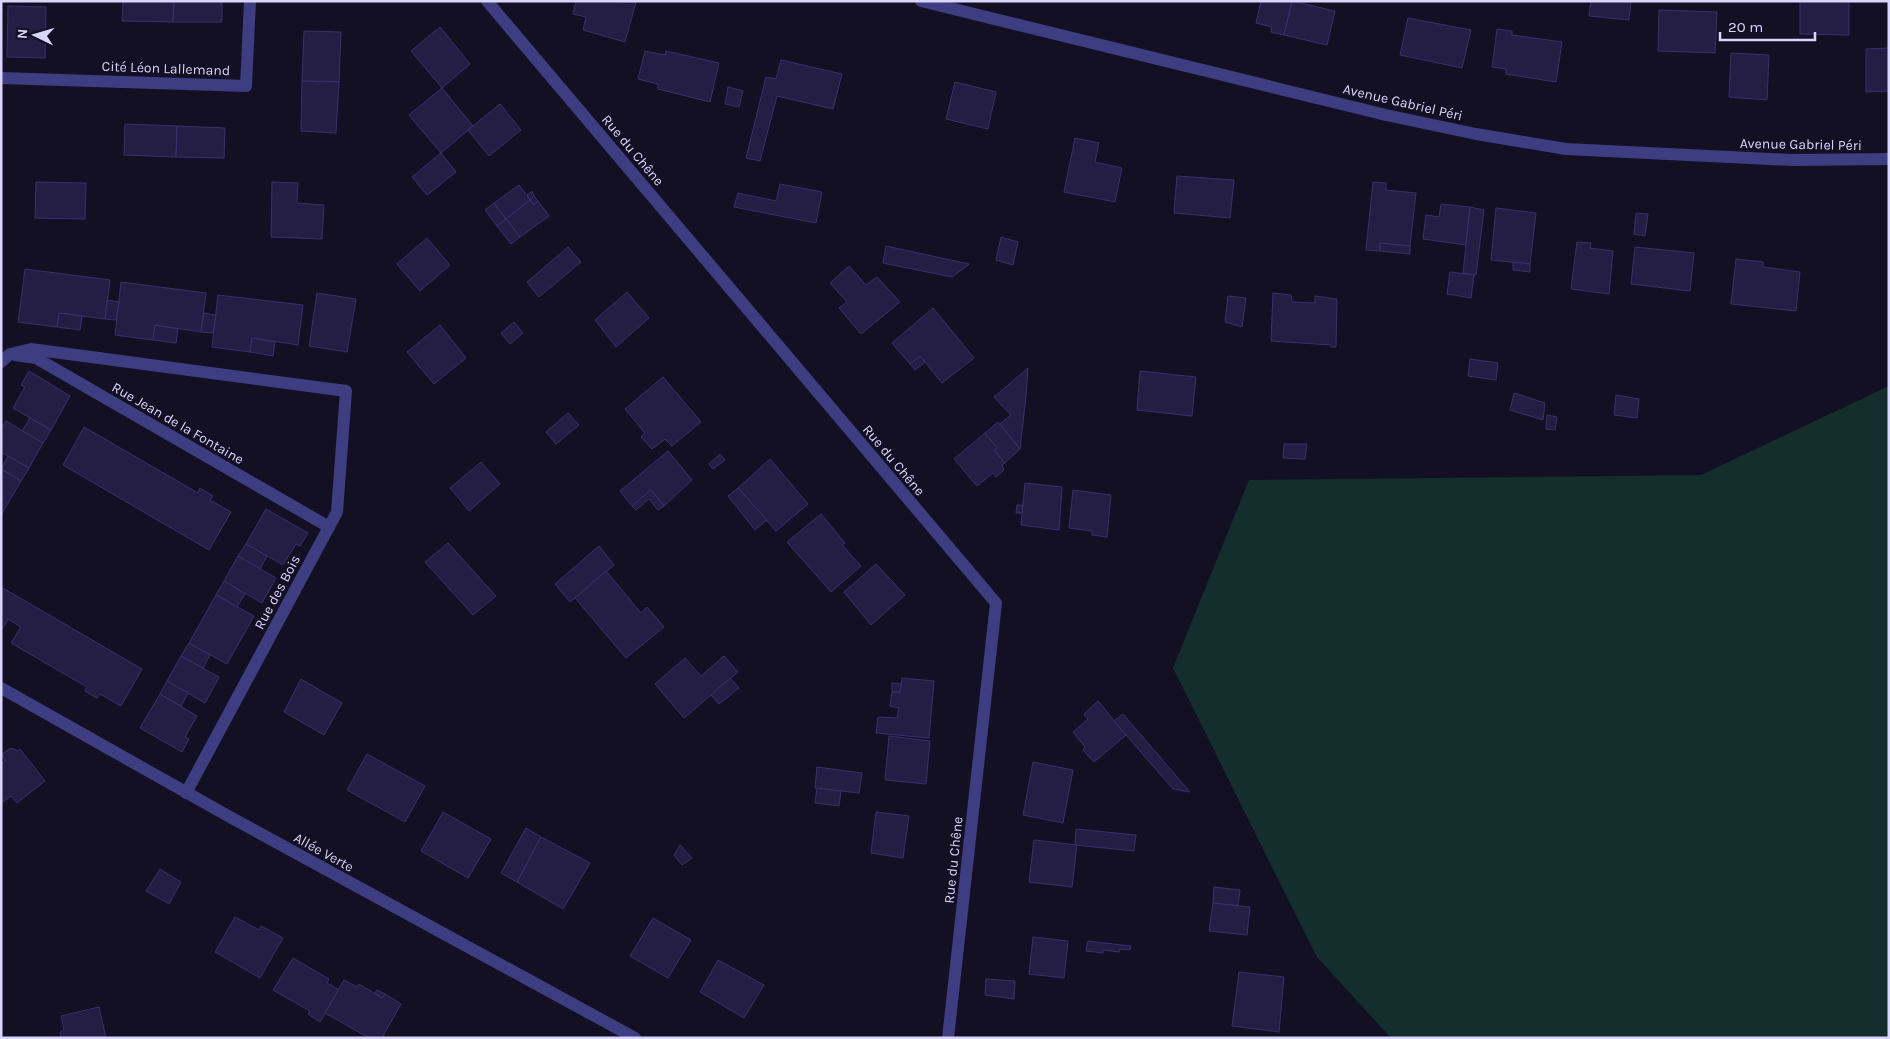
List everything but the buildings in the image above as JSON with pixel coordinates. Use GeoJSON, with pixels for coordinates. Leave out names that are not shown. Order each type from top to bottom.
{"type":"FeatureCollection","features":[{"type":"Feature","properties":{"kind":"street","name":"Cité Léon Lallemand"},"geometry":{"type":"LineString","coordinates":[[1,78],[246,86],[250,1]]}},
{"type":"Feature","properties":{"kind":"street","name":"Rue du Chêne"},"geometry":{"type":"LineString","coordinates":[[487,1],[996,603],[948,1038]]}},
{"type":"Feature","properties":{"kind":"street","name":"Avenue Gabriel Péri"},"geometry":{"type":"LineString","coordinates":[[921,1],[1386,115],[1476,134],[1566,149],[1792,160],[1889,159]]}},
{"type":"Feature","properties":{"kind":"street","name":"Rue Jean de la Fontaine"},"geometry":{"type":"LineString","coordinates":[[5,358],[31,348],[346,391]]}},
{"type":"Feature","properties":{"kind":"street","name":"Rue Jean de la Fontaine"},"geometry":{"type":"LineString","coordinates":[[5,358],[36,358],[329,527]]}},
{"type":"Feature","properties":{"kind":"street","name":"Rue des Bois"},"geometry":{"type":"LineString","coordinates":[[186,793],[337,512],[346,391]]}},
{"type":"Feature","properties":{"kind":"street","name":"Allée Verte"},"geometry":{"type":"LineString","coordinates":[[1,688],[186,793],[635,1038]]}},
{"type":"Feature","properties":{"kind":"green space"},"geometry":{"type":"Polygon","coordinates":[[[1889,386],[1889,1038],[1391,1038],[1317,957],[1173,668],[1249,480],[1701,475],[1889,386]]]}}]}
